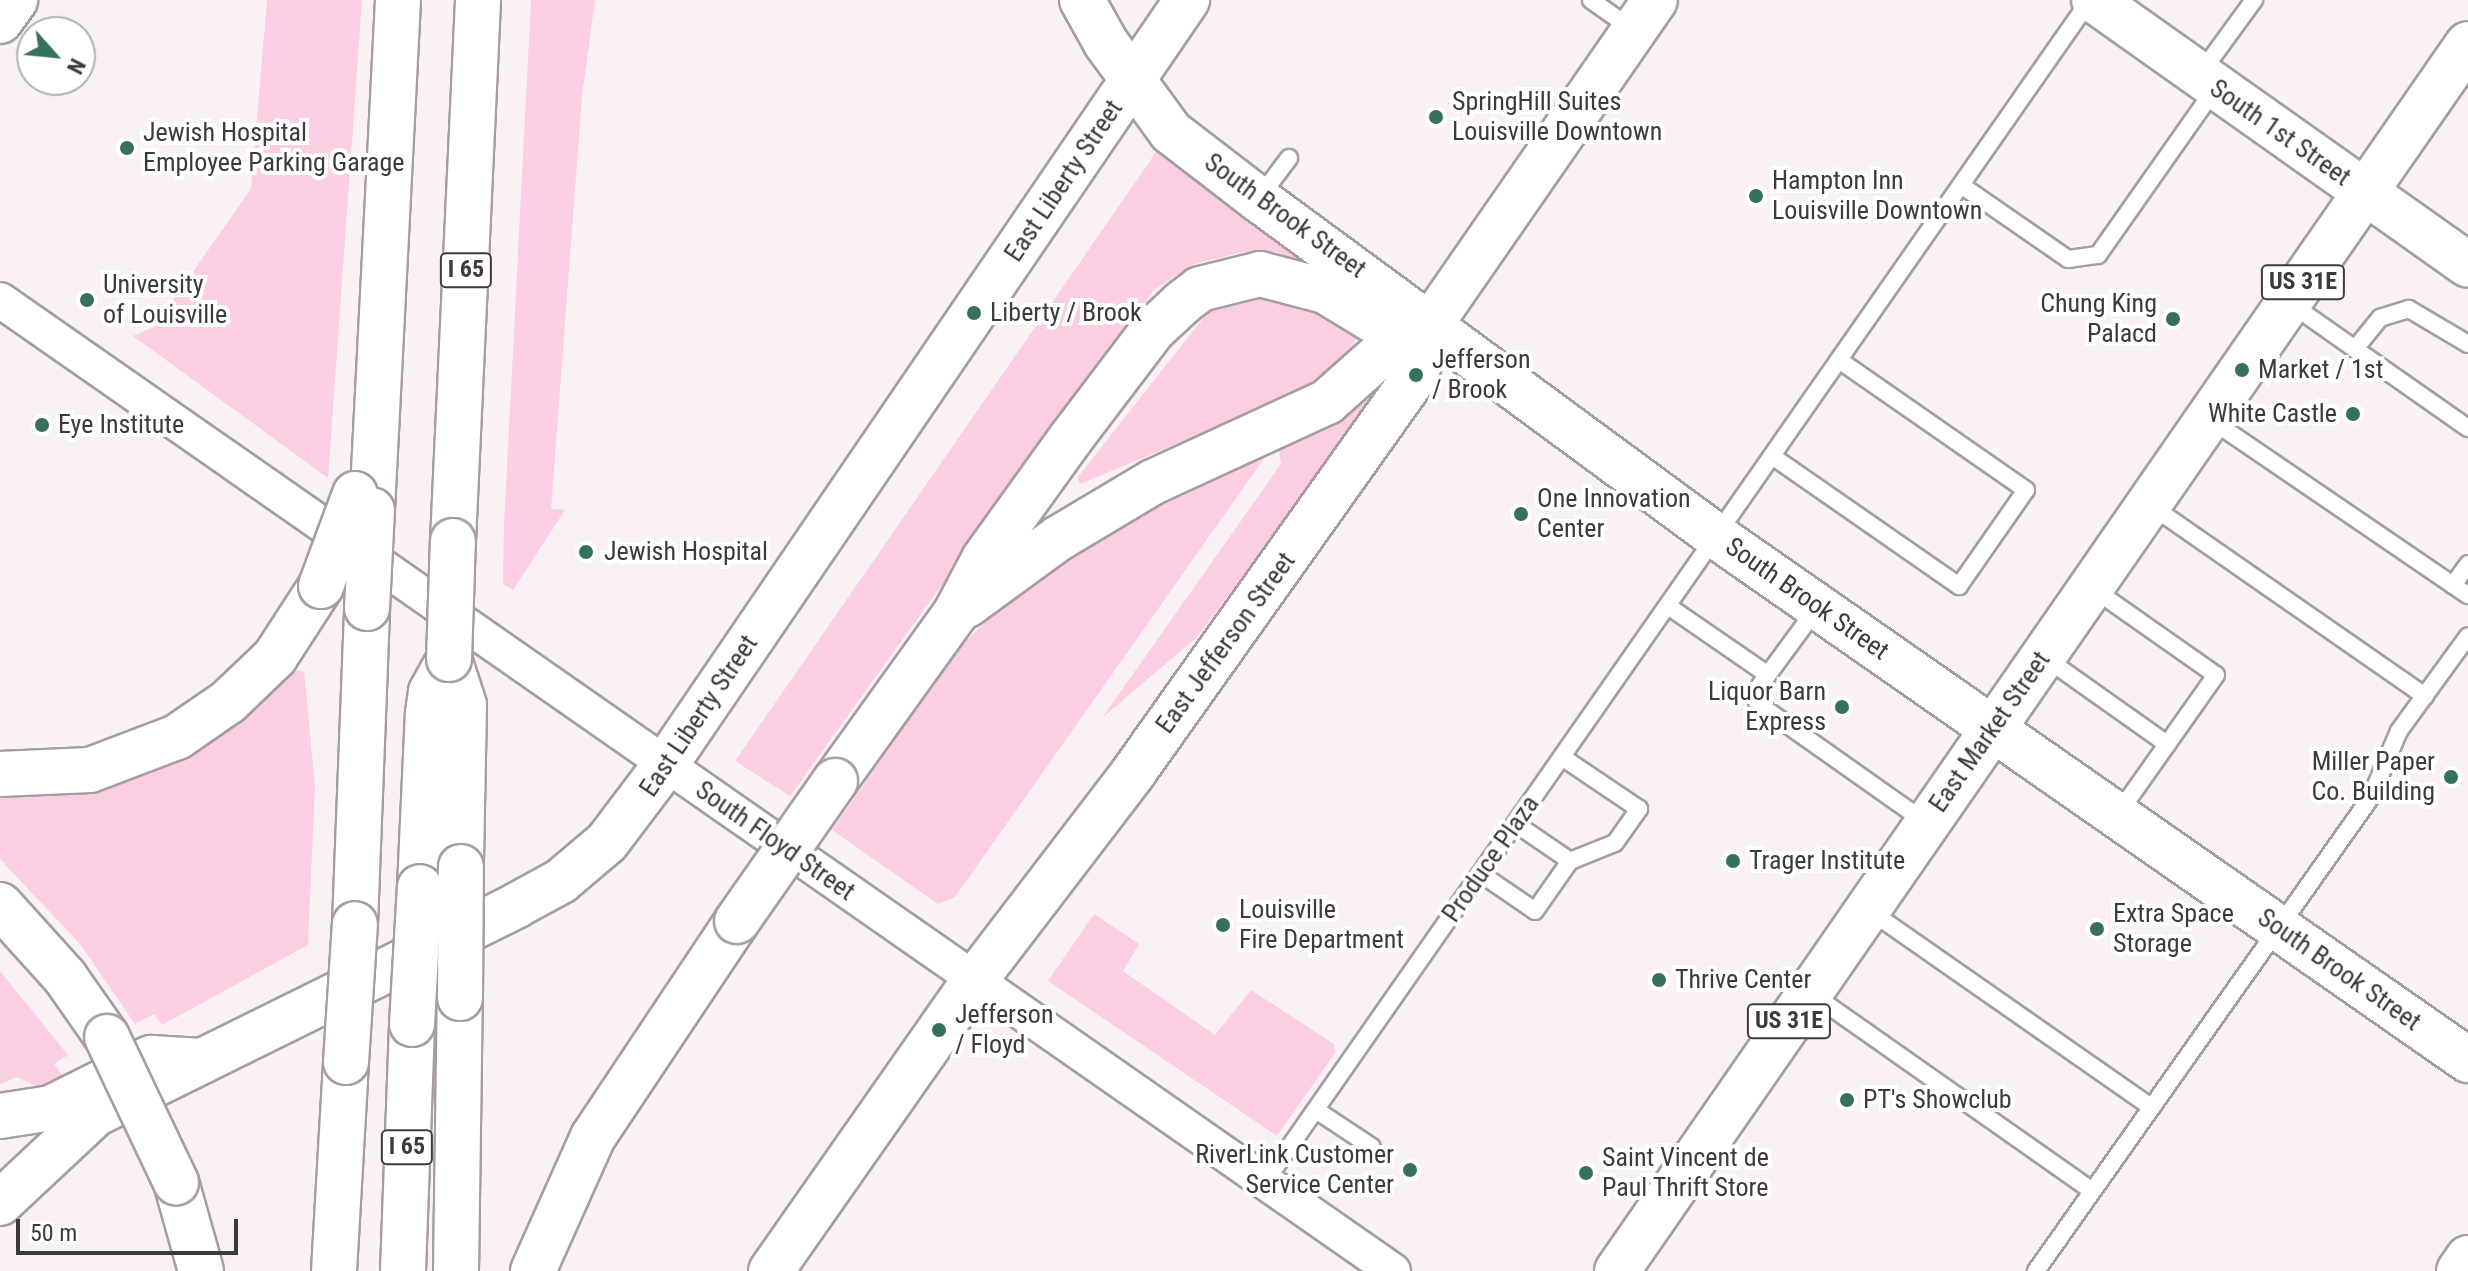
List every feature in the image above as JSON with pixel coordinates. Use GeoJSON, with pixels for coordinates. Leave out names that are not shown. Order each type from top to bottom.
{"type":"FeatureCollection","features":[{"type":"Feature","properties":{"kind":"main road"},"geometry":{"type":"LineString","coordinates":[[0,21],[15,0]]}},
{"type":"Feature","properties":{"kind":"main road","name":"I 65"},"geometry":{"type":"LineString","coordinates":[[334,1271],[355,924],[367,608],[364,502],[375,437],[398,0]]}},
{"type":"Feature","properties":{"kind":"main road","name":"I 65"},"geometry":{"type":"LineString","coordinates":[[403,1271],[428,713],[431,692],[449,659],[478,0]]}},
{"type":"Feature","properties":{"kind":"main road","name":"South Brook Street"},"geometry":{"type":"LineString","coordinates":[[1082,0],[1132,80],[1171,132],[1258,199],[1716,536],[2468,1060]]}},
{"type":"Feature","properties":{"kind":"main road","name":"East Liberty Street"},"geometry":{"type":"LineString","coordinates":[[0,1203],[95,1114],[561,881],[607,842],[666,764],[1187,0]]}},
{"type":"Feature","properties":{"kind":"main road","name":"South 1st Street"},"geometry":{"type":"LineString","coordinates":[[2092,0],[2468,265]]}},
{"type":"Feature","properties":{"kind":"main road","name":"East Jefferson Street"},"geometry":{"type":"LineString","coordinates":[[771,1271],[975,980],[1133,773],[1416,375],[1430,325],[1644,15]]}},
{"type":"Feature","properties":{"kind":"main road","name":"US 31E"},"geometry":{"type":"LineString","coordinates":[[2365,193],[2468,44]]}},
{"type":"Feature","properties":{"kind":"main road","name":"East Market Street"},"geometry":{"type":"LineString","coordinates":[[1617,1271],[2365,193]]}},
{"type":"Feature","properties":{"kind":"main road"},"geometry":{"type":"LineString","coordinates":[[533,1271],[593,1137],[737,921],[955,614],[984,559],[1153,330],[1200,289],[1242,275],[1276,276],[1325,291],[1371,319],[1430,325]]}},
{"type":"Feature","properties":{"kind":"main road"},"geometry":{"type":"LineString","coordinates":[[955,614],[1059,538],[1153,482],[1327,402],[1382,353],[1430,325]]}},
{"type":"Feature","properties":{"kind":"main road"},"geometry":{"type":"LineString","coordinates":[[0,774],[90,770],[177,737],[228,702],[275,657],[321,586],[364,502]]}},
{"type":"Feature","properties":{"kind":"main road"},"geometry":{"type":"LineString","coordinates":[[449,659],[464,705],[456,1271]]}},
{"type":"Feature","properties":{"kind":"main road"},"geometry":{"type":"LineString","coordinates":[[0,905],[65,977],[107,1037],[176,1182],[201,1271]]}},
{"type":"Feature","properties":{"kind":"main road"},"geometry":{"type":"LineString","coordinates":[[0,1116],[51,1108],[151,1058],[202,1061]]}},
{"type":"Feature","properties":{"kind":"main road"},"geometry":{"type":"LineString","coordinates":[[2459,1271],[2468,1258]]}},
{"type":"Feature","properties":{"kind":"street","name":"South Floyd Street"},"geometry":{"type":"LineString","coordinates":[[0,300],[1393,1271]]}},
{"type":"Feature","properties":{"kind":"lane"},"geometry":{"type":"LineString","coordinates":[[1591,0],[1644,15]]}},
{"type":"Feature","properties":{"kind":"lane","name":"Produce Plaza"},"geometry":{"type":"LineString","coordinates":[[1265,1182],[2092,0]]}},
{"type":"Feature","properties":{"kind":"lane"},"geometry":{"type":"LineString","coordinates":[[1961,185],[2068,259],[2098,255],[2208,82],[2251,1]]}},
{"type":"Feature","properties":{"kind":"lane"},"geometry":{"type":"LineString","coordinates":[[1258,199],[1289,158]]}},
{"type":"Feature","properties":{"kind":"lane"},"geometry":{"type":"LineString","coordinates":[[2289,303],[2468,428]]}},
{"type":"Feature","properties":{"kind":"lane"},"geometry":{"type":"LineString","coordinates":[[2355,349],[2380,318],[2409,309],[2468,344]]}},
{"type":"Feature","properties":{"kind":"lane"},"geometry":{"type":"LineString","coordinates":[[1772,456],[1959,586],[2026,490],[1839,360]]}},
{"type":"Feature","properties":{"kind":"lane"},"geometry":{"type":"LineString","coordinates":[[2209,418],[2468,595]]}},
{"type":"Feature","properties":{"kind":"lane"},"geometry":{"type":"LineString","coordinates":[[2149,504],[2425,696]]}},
{"type":"Feature","properties":{"kind":"lane"},"geometry":{"type":"LineString","coordinates":[[2453,585],[2468,564]]}},
{"type":"Feature","properties":{"kind":"lane"},"geometry":{"type":"LineString","coordinates":[[2091,587],[2216,675],[2117,816]]}},
{"type":"Feature","properties":{"kind":"lane"},"geometry":{"type":"LineString","coordinates":[[1668,606],[1768,675]]}},
{"type":"Feature","properties":{"kind":"lane"},"geometry":{"type":"LineString","coordinates":[[1818,607],[1755,696],[1758,704],[1926,823]]}},
{"type":"Feature","properties":{"kind":"lane"},"geometry":{"type":"LineString","coordinates":[[2036,1271],[2276,927],[2371,797],[2399,731],[2468,636]]}},
{"type":"Feature","properties":{"kind":"lane"},"geometry":{"type":"LineString","coordinates":[[2043,656],[2167,744]]}},
{"type":"Feature","properties":{"kind":"lane"},"geometry":{"type":"LineString","coordinates":[[1481,874],[1535,911],[1570,861],[1615,843],[1639,809],[1562,757]]}},
{"type":"Feature","properties":{"kind":"lane"},"geometry":{"type":"LineString","coordinates":[[1516,824],[1570,861]]}},
{"type":"Feature","properties":{"kind":"lane"},"geometry":{"type":"LineString","coordinates":[[1866,909],[2151,1107]]}},
{"type":"Feature","properties":{"kind":"lane"},"geometry":{"type":"LineString","coordinates":[[1808,992],[2092,1191]]}},
{"type":"Feature","properties":{"kind":"lane"},"geometry":{"type":"LineString","coordinates":[[1316,1110],[1372,1147]]}},
{"type":"Feature","properties":{"kind":"shaded area"},"geometry":{"type":"Polygon","coordinates":[[[267,0],[362,0],[328,478],[133,336],[154,327],[251,189],[267,0]]]}},
{"type":"Feature","properties":{"kind":"shaded area"},"geometry":{"type":"Polygon","coordinates":[[[531,0],[595,0],[582,96],[551,509],[565,510],[513,590],[503,584],[504,526],[531,0]]]}},
{"type":"Feature","properties":{"kind":"shaded area"},"geometry":{"type":"Polygon","coordinates":[[[1161,145],[1209,191],[1324,273],[1320,277],[1277,252],[1243,252],[1194,264],[1154,290],[790,796],[735,761],[1161,145]]]}},
{"type":"Feature","properties":{"kind":"shaded area"},"geometry":{"type":"Polygon","coordinates":[[[1248,292],[1296,298],[1359,334],[1340,365],[1315,386],[1080,484],[1077,478],[1204,317],[1228,298],[1248,292]]]}},
{"type":"Feature","properties":{"kind":"shaded area"},"geometry":{"type":"Polygon","coordinates":[[[1377,396],[1197,637],[1102,718],[1281,464],[1279,451],[1377,396]]]}},
{"type":"Feature","properties":{"kind":"shaded area"},"geometry":{"type":"Polygon","coordinates":[[[1265,457],[955,897],[938,904],[832,830],[956,651],[988,619],[1112,529],[1265,457]]]}},
{"type":"Feature","properties":{"kind":"shaded area"},"geometry":{"type":"Polygon","coordinates":[[[297,670],[304,672],[315,785],[308,945],[162,1025],[154,1014],[135,1024],[80,944],[0,859],[0,792],[105,786],[149,772],[185,752],[297,670]]]}},
{"type":"Feature","properties":{"kind":"shaded area"},"geometry":{"type":"Polygon","coordinates":[[[1094,914],[1139,944],[1123,971],[1215,1035],[1251,990],[1334,1044],[1335,1053],[1277,1136],[1048,981],[1094,914]]]}},
{"type":"Feature","properties":{"kind":"shaded area"},"geometry":{"type":"Polygon","coordinates":[[[0,971],[68,1055],[54,1064],[70,1086],[45,1091],[17,1077],[0,1084],[0,971]]]}},
{"type":"Feature","properties":{"kind":"place","name":"SpringHill Suites Louisville Downtown"},"geometry":{"type":"Point","coordinates":[1436,117]}},
{"type":"Feature","properties":{"kind":"place","name":"Jewish Hospital Employee Parking Garage"},"geometry":{"type":"Point","coordinates":[127,148]}},
{"type":"Feature","properties":{"kind":"place","name":"Hampton Inn Louisville Downtown"},"geometry":{"type":"Point","coordinates":[1756,196]}},
{"type":"Feature","properties":{"kind":"place","name":"University of Louisville"},"geometry":{"type":"Point","coordinates":[87,300]}},
{"type":"Feature","properties":{"kind":"place","name":"Liberty / Brook"},"geometry":{"type":"Point","coordinates":[974,313]}},
{"type":"Feature","properties":{"kind":"place","name":"Chung King Palacd"},"geometry":{"type":"Point","coordinates":[2173,319]}},
{"type":"Feature","properties":{"kind":"place","name":"Market / 1st"},"geometry":{"type":"Point","coordinates":[2242,370]}},
{"type":"Feature","properties":{"kind":"place","name":"Jefferson / Brook"},"geometry":{"type":"Point","coordinates":[1416,375]}},
{"type":"Feature","properties":{"kind":"place","name":"White Castle"},"geometry":{"type":"Point","coordinates":[2353,414]}},
{"type":"Feature","properties":{"kind":"place","name":"Eye Institute"},"geometry":{"type":"Point","coordinates":[42,425]}},
{"type":"Feature","properties":{"kind":"place","name":"One Innovation Center"},"geometry":{"type":"Point","coordinates":[1521,514]}},
{"type":"Feature","properties":{"kind":"place","name":"Jewish Hospital"},"geometry":{"type":"Point","coordinates":[586,552]}},
{"type":"Feature","properties":{"kind":"place","name":"Liquor Barn Express"},"geometry":{"type":"Point","coordinates":[1842,707]}},
{"type":"Feature","properties":{"kind":"place","name":"Miller Paper Co. Building"},"geometry":{"type":"Point","coordinates":[2451,777]}},
{"type":"Feature","properties":{"kind":"place","name":"Trager Institute"},"geometry":{"type":"Point","coordinates":[1733,861]}},
{"type":"Feature","properties":{"kind":"place","name":"Louisville Fire Department"},"geometry":{"type":"Point","coordinates":[1223,925]}},
{"type":"Feature","properties":{"kind":"place","name":"Extra Space Storage"},"geometry":{"type":"Point","coordinates":[2097,929]}},
{"type":"Feature","properties":{"kind":"place","name":"Thrive Center"},"geometry":{"type":"Point","coordinates":[1659,980]}},
{"type":"Feature","properties":{"kind":"place","name":"Jefferson / Floyd"},"geometry":{"type":"Point","coordinates":[939,1030]}},
{"type":"Feature","properties":{"kind":"place","name":"PT's Showclub"},"geometry":{"type":"Point","coordinates":[1847,1100]}},
{"type":"Feature","properties":{"kind":"place","name":"RiverLink Customer Service Center"},"geometry":{"type":"Point","coordinates":[1410,1170]}},
{"type":"Feature","properties":{"kind":"place","name":"Saint Vincent de Paul Thrift Store"},"geometry":{"type":"Point","coordinates":[1586,1173]}}]}
